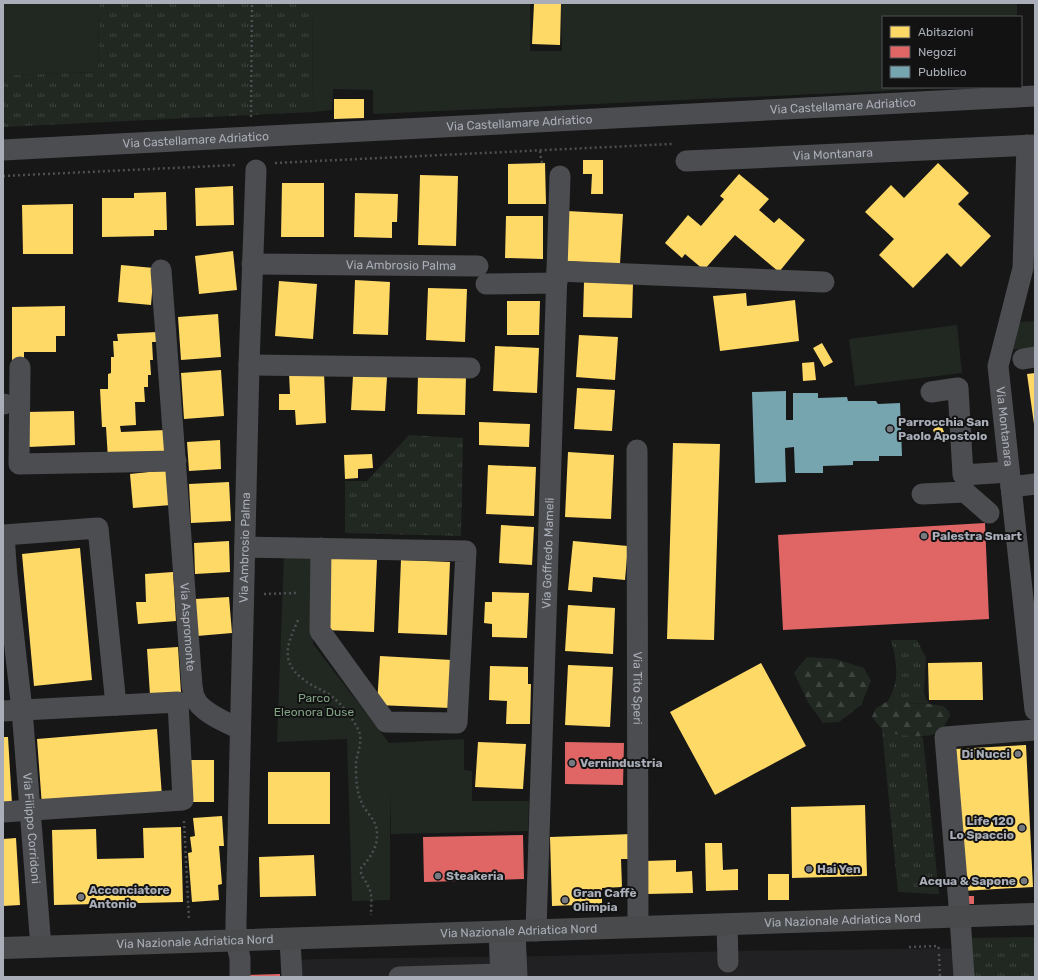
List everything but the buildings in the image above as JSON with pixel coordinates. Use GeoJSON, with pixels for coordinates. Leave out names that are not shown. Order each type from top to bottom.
{"type":"FeatureCollection","features":[{"type":"Feature","properties":{"kind":"main road","name":"Via Nazionale Adriatica Nord"},"geometry":{"type":"LineString","coordinates":[[3,948],[1035,914]]}},
{"type":"Feature","properties":{"kind":"street","name":"Via Castellamare Adriatico"},"geometry":{"type":"LineString","coordinates":[[3,150],[1035,96]]}},
{"type":"Feature","properties":{"kind":"street","name":"Via Montanara"},"geometry":{"type":"LineString","coordinates":[[683,152],[1031,145],[1023,268],[998,366],[1010,479],[1029,602],[1035,710]]}},
{"type":"Feature","properties":{"kind":"street","name":"Via Ambrosio Palma"},"geometry":{"type":"LineString","coordinates":[[240,729],[255,166]]}},
{"type":"Feature","properties":{"kind":"street","name":"Via Goffredo Mameli"},"geometry":{"type":"LineString","coordinates":[[506,976],[517,931],[557,277],[560,176]]}},
{"type":"Feature","properties":{"kind":"street","name":"Via Ambrosio Palma"},"geometry":{"type":"LineString","coordinates":[[252,264],[482,275],[824,282]]}},
{"type":"Feature","properties":{"kind":"street","name":"Via Aspromonte"},"geometry":{"type":"LineString","coordinates":[[162,279],[192,678],[195,698],[198,704],[204,709],[240,729]]}},
{"type":"Feature","properties":{"kind":"street"},"geometry":{"type":"LineString","coordinates":[[249,365],[470,368]]}},
{"type":"Feature","properties":{"kind":"street"},"geometry":{"type":"LineString","coordinates":[[20,367],[19,464],[176,461]]}},
{"type":"Feature","properties":{"kind":"street"},"geometry":{"type":"LineString","coordinates":[[931,392],[958,388],[963,475],[1010,479],[1035,484]]}},
{"type":"Feature","properties":{"kind":"street","name":"Via Tito Speri"},"geometry":{"type":"LineString","coordinates":[[638,450],[638,927]]}},
{"type":"Feature","properties":{"kind":"street"},"geometry":{"type":"LineString","coordinates":[[922,494],[965,492],[989,513]]}},
{"type":"Feature","properties":{"kind":"street","name":"Via Filippo Corridoni"},"geometry":{"type":"LineString","coordinates":[[41,947],[30,811],[13,710],[4,535],[98,528],[116,705]]}},
{"type":"Feature","properties":{"kind":"street"},"geometry":{"type":"LineString","coordinates":[[245,547],[321,548],[466,551],[457,723],[386,722],[320,631],[321,548]]}},
{"type":"Feature","properties":{"kind":"street"},"geometry":{"type":"LineString","coordinates":[[3,812],[183,800],[178,702],[13,710]]}},
{"type":"Feature","properties":{"kind":"street"},"geometry":{"type":"LineString","coordinates":[[240,729],[236,941],[240,958],[240,977]]}},
{"type":"Feature","properties":{"kind":"street"},"geometry":{"type":"LineString","coordinates":[[964,977],[945,737],[1035,730]]}},
{"type":"Feature","properties":{"kind":"street"},"geometry":{"type":"LineString","coordinates":[[957,885],[960,881],[958,855]]}},
{"type":"Feature","properties":{"kind":"street"},"geometry":{"type":"LineString","coordinates":[[726,924],[728,962]]}},
{"type":"Feature","properties":{"kind":"street"},"geometry":{"type":"LineString","coordinates":[[290,939],[295,975]]}},
{"type":"Feature","properties":{"kind":"street"},"geometry":{"type":"LineString","coordinates":[[399,977],[506,976]]}},
{"type":"Feature","properties":{"kind":"path"},"geometry":{"type":"LineString","coordinates":[[251,137],[252,3]]}},
{"type":"Feature","properties":{"kind":"path"},"geometry":{"type":"LineString","coordinates":[[569,149],[569,154]]}},
{"type":"Feature","properties":{"kind":"path"},"geometry":{"type":"LineString","coordinates":[[3,176],[255,166],[569,149],[683,152]]}},
{"type":"Feature","properties":{"kind":"path"},"geometry":{"type":"LineString","coordinates":[[540,151],[541,159]]}},
{"type":"Feature","properties":{"kind":"path"},"geometry":{"type":"LineString","coordinates":[[283,593],[295,592],[302,596]]}},
{"type":"Feature","properties":{"kind":"path"},"geometry":{"type":"LineString","coordinates":[[299,617],[288,647],[287,656],[291,665],[302,679],[330,695],[339,703],[358,729],[360,746],[356,763],[357,786],[363,804],[377,827],[378,834],[374,851],[361,871],[362,877],[369,886],[371,901]]}},
{"type":"Feature","properties":{"kind":"path"},"geometry":{"type":"LineString","coordinates":[[183,800],[190,942]]}},
{"type":"Feature","properties":{"kind":"path"},"geometry":{"type":"LineString","coordinates":[[909,947],[938,946],[940,977]]}},
{"type":"Feature","properties":{"kind":"shaded area"},"geometry":{"type":"Polygon","coordinates":[[[973,948],[973,977],[287,977],[301,960],[313,959],[973,948]]]}},
{"type":"Feature","properties":{"kind":"green space"},"geometry":{"type":"Polygon","coordinates":[[[3,3],[99,3],[98,72],[3,75],[3,3]]]}},
{"type":"Feature","properties":{"kind":"green space"},"geometry":{"type":"Polygon","coordinates":[[[99,3],[312,3],[313,112],[3,127],[3,75],[98,72],[99,3]]]}},
{"type":"Feature","properties":{"kind":"green space"},"geometry":{"type":"Polygon","coordinates":[[[312,3],[530,3],[530,51],[562,51],[561,3],[1017,3],[1017,16],[882,16],[882,88],[947,88],[373,114],[373,90],[333,89],[332,110],[313,112],[312,3]]]}},
{"type":"Feature","properties":{"kind":"green space"},"geometry":{"type":"Polygon","coordinates":[[[1035,321],[1035,348],[1009,350],[1020,322],[1035,321]]]}},
{"type":"Feature","properties":{"kind":"green space"},"geometry":{"type":"Polygon","coordinates":[[[957,325],[962,373],[855,386],[849,339],[957,325]]]}},
{"type":"Feature","properties":{"kind":"green space"},"geometry":{"type":"Polygon","coordinates":[[[409,435],[463,438],[461,536],[345,533],[345,481],[367,481],[409,435]]]}},
{"type":"Feature","properties":{"kind":"green space","name":"Parco Eleonora Duse"},"geometry":{"type":"Polygon","coordinates":[[[316,554],[313,644],[389,743],[464,739],[464,770],[472,771],[472,801],[529,801],[528,831],[391,834],[390,786],[390,900],[352,901],[347,739],[277,742],[284,555],[316,554]]]}},
{"type":"Feature","properties":{"kind":"green space"},"geometry":{"type":"Polygon","coordinates":[[[891,640],[917,640],[926,658],[924,692],[926,699],[930,704],[888,701],[896,679],[895,656],[891,640]]]}},
{"type":"Feature","properties":{"kind":"green space"},"geometry":{"type":"Polygon","coordinates":[[[807,657],[835,659],[864,668],[871,681],[861,705],[839,722],[823,723],[809,704],[794,673],[807,657]]]}},
{"type":"Feature","properties":{"kind":"green space"},"geometry":{"type":"Polygon","coordinates":[[[888,701],[943,706],[949,711],[950,716],[941,730],[932,735],[901,735],[882,729],[872,717],[876,708],[888,701]]]}},
{"type":"Feature","properties":{"kind":"green space"},"geometry":{"type":"Polygon","coordinates":[[[882,729],[892,733],[923,737],[939,894],[898,892],[882,729]]]}},
{"type":"Feature","properties":{"kind":"green space"},"geometry":{"type":"Polygon","coordinates":[[[1035,937],[1035,977],[973,977],[972,938],[1035,937]]]}},
{"type":"Feature","properties":{"kind":"place","name":"Parrocchia San Paolo Apostolo"},"geometry":{"type":"Point","coordinates":[890,429]}},
{"type":"Feature","properties":{"kind":"place","name":"Palestra Smart"},"geometry":{"type":"Point","coordinates":[924,536]}},
{"type":"Feature","properties":{"kind":"place","name":"Di Nucci"},"geometry":{"type":"Point","coordinates":[1018,754]}},
{"type":"Feature","properties":{"kind":"place","name":"Vernindustria"},"geometry":{"type":"Point","coordinates":[572,763]}},
{"type":"Feature","properties":{"kind":"place","name":"Life 120 Lo Spaccio"},"geometry":{"type":"Point","coordinates":[1022,828]}},
{"type":"Feature","properties":{"kind":"place","name":"Hai Yen"},"geometry":{"type":"Point","coordinates":[809,869]}},
{"type":"Feature","properties":{"kind":"place","name":"Steakeria"},"geometry":{"type":"Point","coordinates":[438,876]}},
{"type":"Feature","properties":{"kind":"place","name":"Acqua & Sapone"},"geometry":{"type":"Point","coordinates":[1024,881]}},
{"type":"Feature","properties":{"kind":"place","name":"Acconciatore Antonio"},"geometry":{"type":"Point","coordinates":[81,897]}},
{"type":"Feature","properties":{"kind":"place","name":"Gran Caffè Olimpia"},"geometry":{"type":"Point","coordinates":[565,900]}}]}
